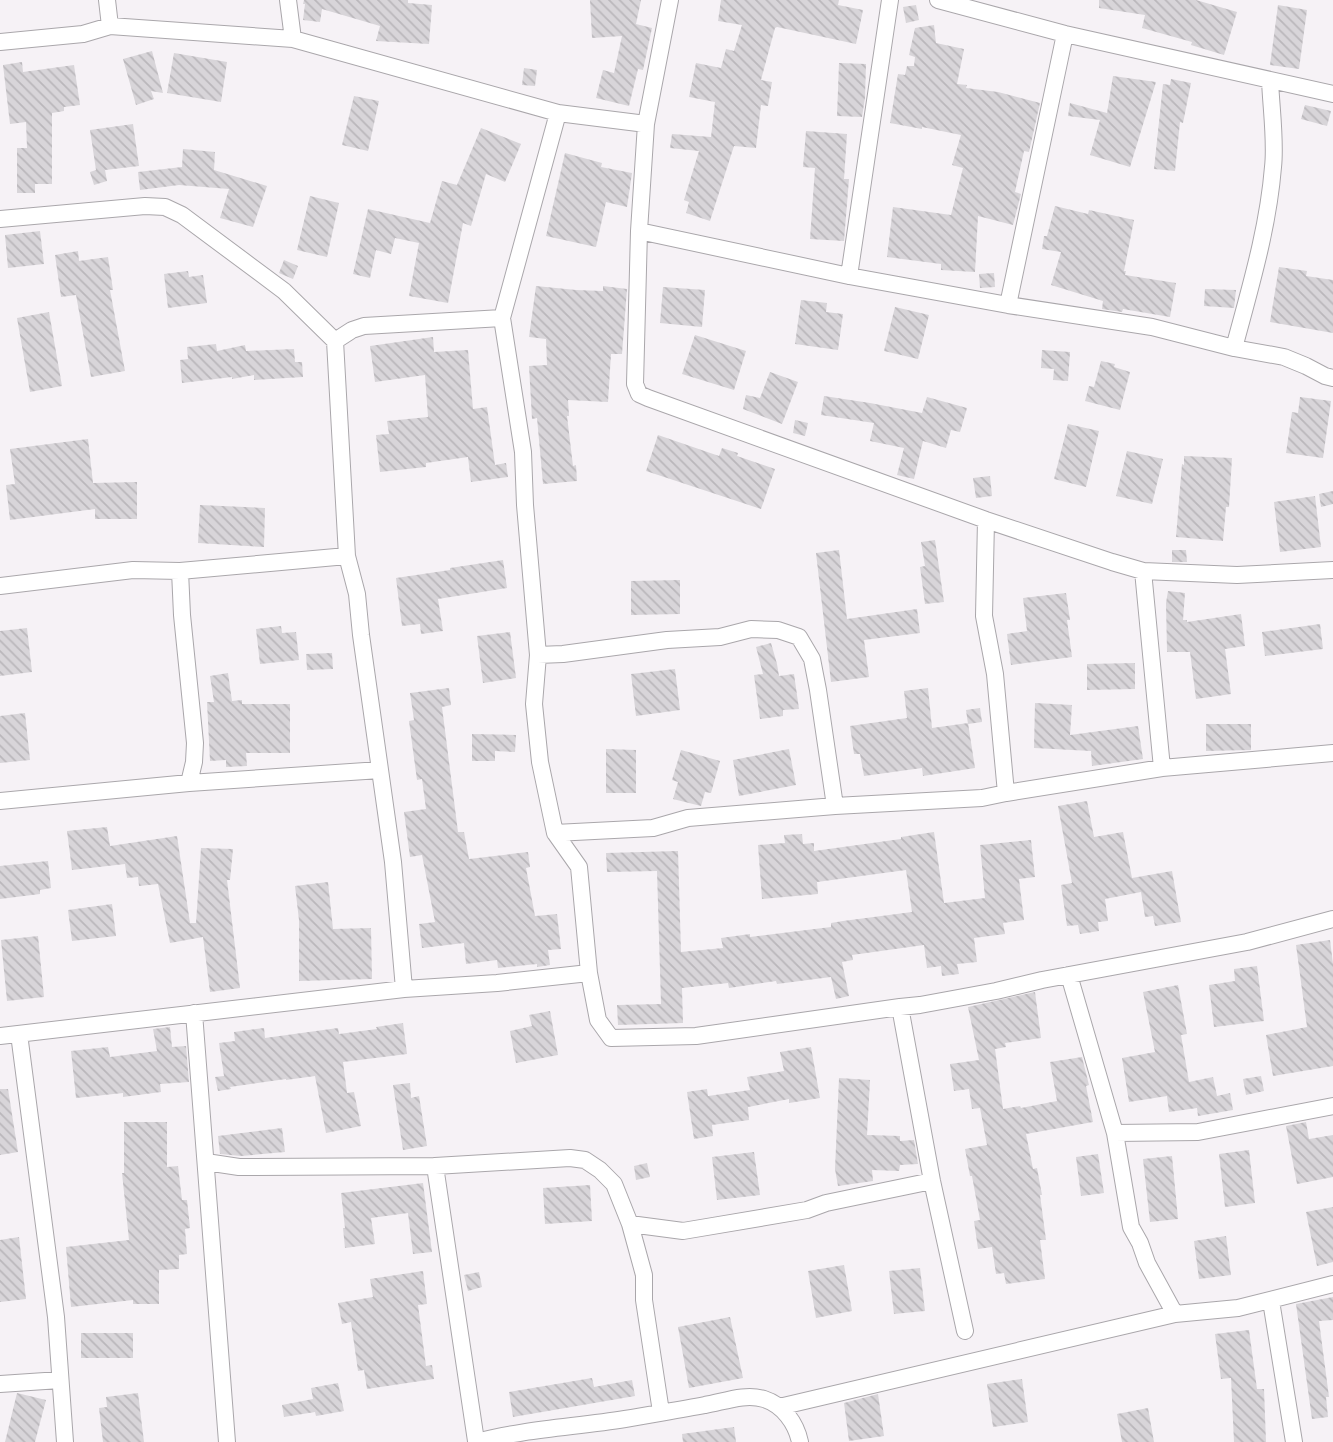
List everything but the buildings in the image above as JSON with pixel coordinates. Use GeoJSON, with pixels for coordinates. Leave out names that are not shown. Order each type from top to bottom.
{"type":"FeatureCollection","features":[{"type":"Feature","properties":{"kind":"street"},"geometry":{"type":"LineString","coordinates":[[107,0],[110,26]]}},
{"type":"Feature","properties":{"kind":"street"},"geometry":{"type":"LineString","coordinates":[[288,0],[293,39]]}},
{"type":"Feature","properties":{"kind":"street"},"geometry":{"type":"LineString","coordinates":[[670,0],[646,124],[639,231],[635,384],[639,394],[986,520],[1143,571],[1237,575],[1333,570]]}},
{"type":"Feature","properties":{"kind":"street"},"geometry":{"type":"LineString","coordinates":[[849,276],[890,0]]}},
{"type":"Feature","properties":{"kind":"street"},"geometry":{"type":"LineString","coordinates":[[938,0],[1065,34],[1333,94]]}},
{"type":"Feature","properties":{"kind":"street"},"geometry":{"type":"LineString","coordinates":[[0,42],[70,36],[110,26],[293,39],[558,113],[646,124]]}},
{"type":"Feature","properties":{"kind":"street"},"geometry":{"type":"LineString","coordinates":[[1008,305],[1065,34]]}},
{"type":"Feature","properties":{"kind":"street"},"geometry":{"type":"LineString","coordinates":[[1234,348],[1255,271],[1274,165],[1270,80]]}},
{"type":"Feature","properties":{"kind":"street"},"geometry":{"type":"LineString","coordinates":[[558,113],[502,318],[523,452],[538,654],[534,704],[540,762],[555,833],[579,867],[589,973],[598,1020],[611,1038],[696,1036],[920,1005],[1247,942],[1333,919]]}},
{"type":"Feature","properties":{"kind":"street"},"geometry":{"type":"LineString","coordinates":[[0,219],[145,206],[165,207],[183,215],[284,291],[335,341],[347,556],[357,594],[393,862],[404,989]]}},
{"type":"Feature","properties":{"kind":"street"},"geometry":{"type":"LineString","coordinates":[[639,231],[849,276],[1008,305],[1152,327],[1234,348],[1284,357],[1333,378]]}},
{"type":"Feature","properties":{"kind":"street"},"geometry":{"type":"LineString","coordinates":[[335,341],[364,326],[502,318]]}},
{"type":"Feature","properties":{"kind":"street"},"geometry":{"type":"LineString","coordinates":[[986,520],[984,616],[995,674],[1006,793]]}},
{"type":"Feature","properties":{"kind":"street"},"geometry":{"type":"LineString","coordinates":[[0,586],[133,570],[180,571],[347,556]]}},
{"type":"Feature","properties":{"kind":"street"},"geometry":{"type":"LineString","coordinates":[[180,571],[195,743],[189,783]]}},
{"type":"Feature","properties":{"kind":"street"},"geometry":{"type":"LineString","coordinates":[[1143,571],[1162,768]]}},
{"type":"Feature","properties":{"kind":"street"},"geometry":{"type":"LineString","coordinates":[[538,654],[563,654],[667,640],[720,637],[751,629],[778,630],[799,637],[812,659],[835,806]]}},
{"type":"Feature","properties":{"kind":"street"},"geometry":{"type":"LineString","coordinates":[[555,833],[653,828],[688,818],[982,798],[1162,768],[1333,753]]}},
{"type":"Feature","properties":{"kind":"street"},"geometry":{"type":"LineString","coordinates":[[0,801],[380,769]]}},
{"type":"Feature","properties":{"kind":"street"},"geometry":{"type":"LineString","coordinates":[[0,1036],[404,989],[589,973]]}},
{"type":"Feature","properties":{"kind":"street"},"geometry":{"type":"LineString","coordinates":[[1069,975],[1115,1133],[1131,1227],[1175,1314]]}},
{"type":"Feature","properties":{"kind":"street"},"geometry":{"type":"LineString","coordinates":[[900,1007],[932,1181],[965,1331]]}},
{"type":"Feature","properties":{"kind":"street"},"geometry":{"type":"LineString","coordinates":[[194,1013],[227,1442]]}},
{"type":"Feature","properties":{"kind":"street"},"geometry":{"type":"LineString","coordinates":[[19,1034],[56,1317],[65,1442]]}},
{"type":"Feature","properties":{"kind":"street"},"geometry":{"type":"LineString","coordinates":[[1115,1133],[1198,1132],[1333,1106]]}},
{"type":"Feature","properties":{"kind":"street"},"geometry":{"type":"LineString","coordinates":[[206,1162],[239,1167],[435,1166],[570,1158],[585,1160],[614,1184],[630,1224],[644,1275],[644,1300],[661,1412]]}},
{"type":"Feature","properties":{"kind":"street"},"geometry":{"type":"LineString","coordinates":[[435,1166],[476,1442],[743,1397],[762,1398],[779,1407],[793,1421],[800,1442]]}},
{"type":"Feature","properties":{"kind":"street"},"geometry":{"type":"LineString","coordinates":[[630,1224],[683,1231],[807,1210],[826,1203],[932,1181]]}},
{"type":"Feature","properties":{"kind":"street"},"geometry":{"type":"LineString","coordinates":[[779,1407],[1175,1314],[1238,1308],[1333,1284]]}},
{"type":"Feature","properties":{"kind":"street"},"geometry":{"type":"LineString","coordinates":[[1271,1301],[1294,1442]]}},
{"type":"Feature","properties":{"kind":"street"},"geometry":{"type":"LineString","coordinates":[[0,1384],[61,1380]]}}]}
